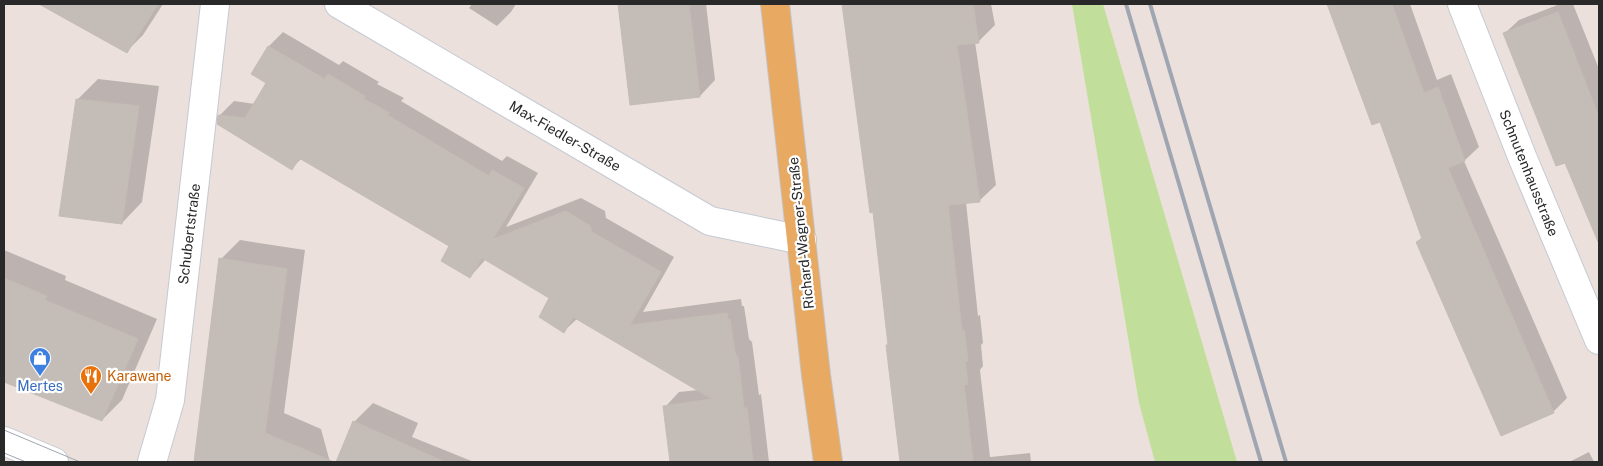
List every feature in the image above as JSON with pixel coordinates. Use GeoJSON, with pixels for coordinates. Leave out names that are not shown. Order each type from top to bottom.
{"type":"FeatureCollection","features":[{"type":"Feature","properties":{"kind":"main road","name":"Richard-Wagner-Straße"},"geometry":{"type":"LineString","coordinates":[[775,4],[816,375],[828,462]]}},
{"type":"Feature","properties":{"kind":"street","name":"Schubertstraße"},"geometry":{"type":"LineString","coordinates":[[152,462],[170,400],[216,4]]}},
{"type":"Feature","properties":{"kind":"street","name":"Max-Fiedler-Straße"},"geometry":{"type":"LineString","coordinates":[[338,4],[710,221],[802,240]]}},
{"type":"Feature","properties":{"kind":"street","name":"Schnutenhausstraße"},"geometry":{"type":"LineString","coordinates":[[1462,4],[1523,159],[1599,340]]}},
{"type":"Feature","properties":{"kind":"street"},"geometry":{"type":"LineString","coordinates":[[4,441],[54,462]]}},
{"type":"Feature","properties":{"kind":"green space"},"geometry":{"type":"Polygon","coordinates":[[[1072,4],[1103,4],[1237,462],[1155,462],[1139,403],[1072,4]]]}},
{"type":"Feature","properties":{"kind":"building"},"geometry":{"type":"Polygon","coordinates":[[[39,4],[158,4],[127,53],[39,4]]]}},
{"type":"Feature","properties":{"kind":"building"},"geometry":{"type":"Polygon","coordinates":[[[618,4],[689,4],[700,97],[630,105],[618,4]]]}},
{"type":"Feature","properties":{"kind":"building"},"geometry":{"type":"Polygon","coordinates":[[[842,4],[973,4],[979,43],[957,45],[980,202],[948,205],[962,331],[964,330],[968,361],[965,361],[968,384],[964,385],[973,462],[900,462],[873,212],[870,213],[842,4]]]}},
{"type":"Feature","properties":{"kind":"building"},"geometry":{"type":"Polygon","coordinates":[[[1327,4],[1392,4],[1424,93],[1438,87],[1465,161],[1448,168],[1554,413],[1501,436],[1416,242],[1422,239],[1380,122],[1372,125],[1327,4]]]}},
{"type":"Feature","properties":{"kind":"building"},"geometry":{"type":"Polygon","coordinates":[[[1558,12],[1599,117],[1599,244],[1565,163],[1556,166],[1503,33],[1558,12]]]}},
{"type":"Feature","properties":{"kind":"building"},"geometry":{"type":"Polygon","coordinates":[[[268,46],[325,79],[328,74],[365,96],[364,99],[390,113],[386,114],[489,176],[492,170],[524,188],[493,239],[566,211],[590,226],[592,232],[661,272],[630,325],[727,313],[728,320],[730,319],[735,353],[738,357],[744,408],[747,408],[753,462],[670,462],[663,406],[712,399],[573,317],[564,333],[539,317],[549,298],[482,258],[470,278],[441,261],[449,246],[299,158],[292,170],[217,124],[218,115],[245,118],[266,83],[251,74],[268,46]]]}},
{"type":"Feature","properties":{"kind":"building"},"geometry":{"type":"Polygon","coordinates":[[[76,99],[139,106],[122,224],[59,216],[76,99]]]}},
{"type":"Feature","properties":{"kind":"building"},"geometry":{"type":"Polygon","coordinates":[[[219,258],[287,269],[265,433],[334,462],[194,462],[219,258]]]}},
{"type":"Feature","properties":{"kind":"building"},"geometry":{"type":"Polygon","coordinates":[[[4,278],[47,296],[45,300],[138,339],[102,421],[4,382],[4,278]]]}},
{"type":"Feature","properties":{"kind":"building"},"geometry":{"type":"Polygon","coordinates":[[[353,421],[445,462],[336,462],[353,421]]]}},
{"type":"Feature","properties":{"kind":"tram line"},"geometry":{"type":"LineString","coordinates":[[4,430],[80,462]]}},
{"type":"Feature","properties":{"kind":"tram line"},"geometry":{"type":"LineString","coordinates":[[4,453],[26,462]]}},
{"type":"Feature","properties":{"kind":"railway"},"geometry":{"type":"LineString","coordinates":[[1126,4],[1261,462]]}},
{"type":"Feature","properties":{"kind":"railway"},"geometry":{"type":"LineString","coordinates":[[1150,4],[1286,462]]}},
{"type":"Feature","properties":{"kind":"place","name":"Mertes"},"geometry":{"type":"Point","coordinates":[40,377]}},
{"type":"Feature","properties":{"kind":"place","name":"Karawane"},"geometry":{"type":"Point","coordinates":[91,395]}}]}
